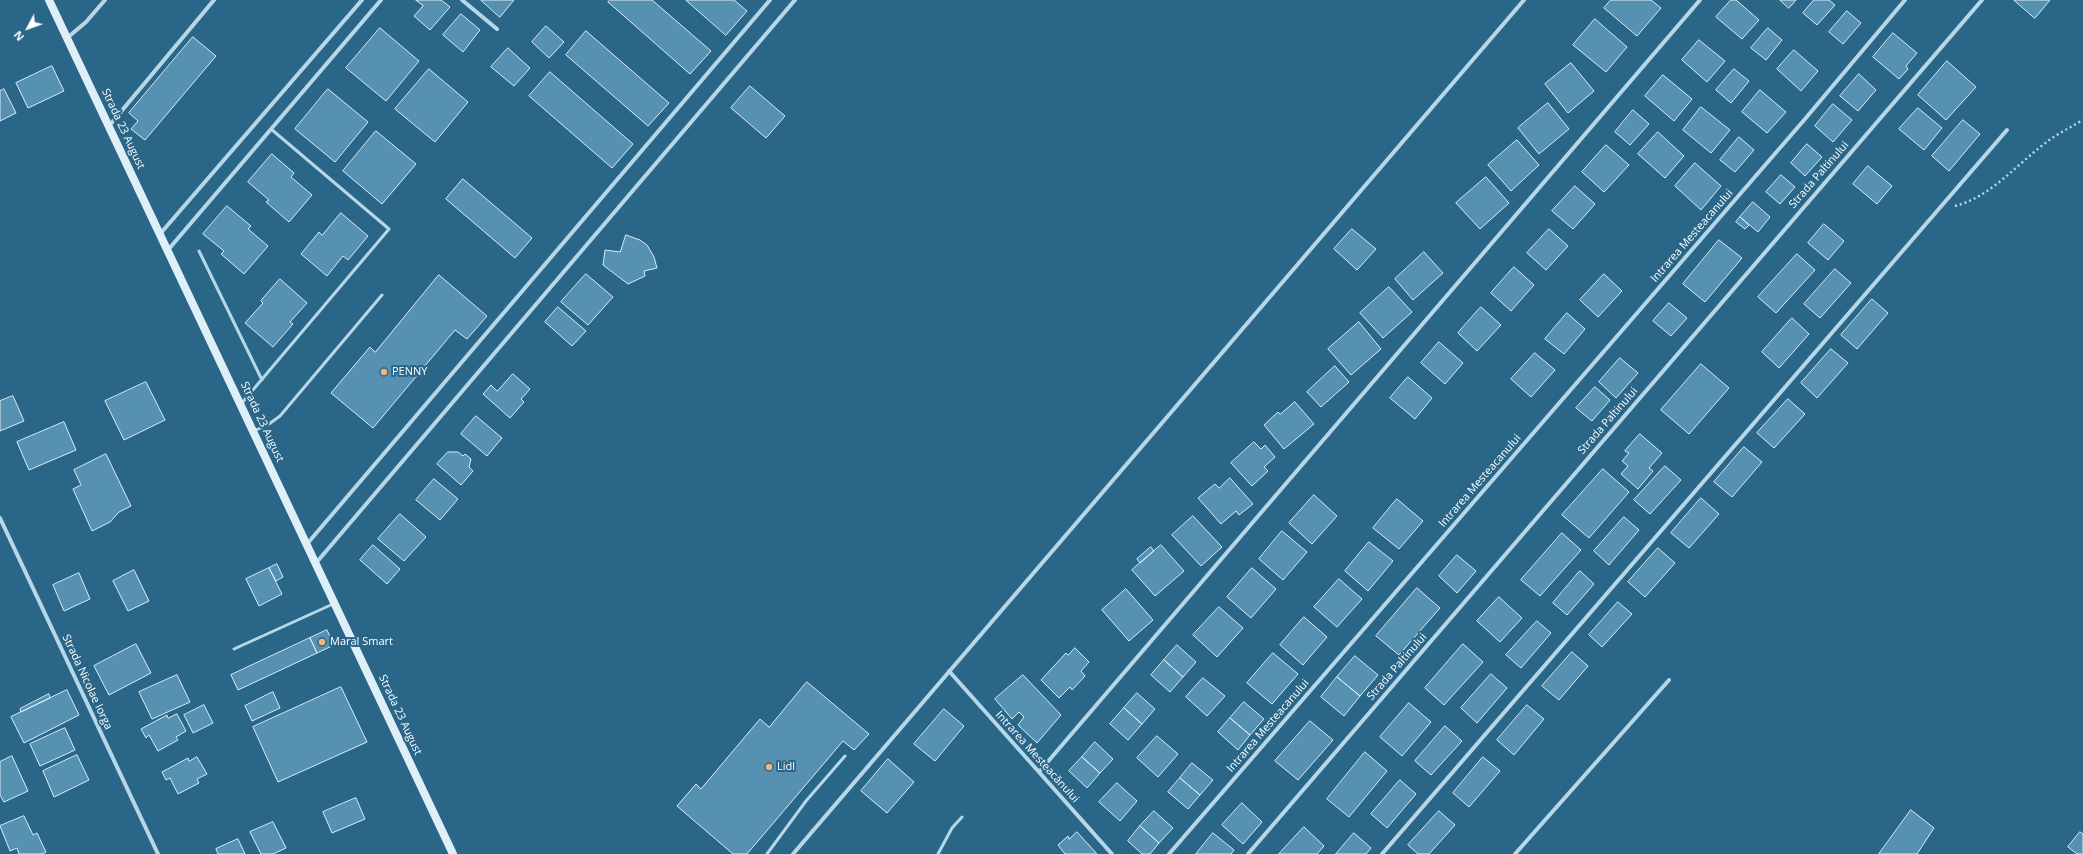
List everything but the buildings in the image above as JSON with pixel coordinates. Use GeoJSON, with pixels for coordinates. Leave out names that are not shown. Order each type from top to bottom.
{"type":"FeatureCollection","features":[{"type":"Feature","properties":{"kind":"main road","name":"Strada 23 August"},"geometry":{"type":"LineString","coordinates":[[49,0],[453,854]]}},
{"type":"Feature","properties":{"kind":"street"},"geometry":{"type":"LineString","coordinates":[[67,38],[86,22],[105,0]]}},
{"type":"Feature","properties":{"kind":"street"},"geometry":{"type":"LineString","coordinates":[[109,126],[214,0]]}},
{"type":"Feature","properties":{"kind":"street"},"geometry":{"type":"LineString","coordinates":[[160,234],[362,0]]}},
{"type":"Feature","properties":{"kind":"street"},"geometry":{"type":"LineString","coordinates":[[168,250],[382,0]]}},
{"type":"Feature","properties":{"kind":"street"},"geometry":{"type":"LineString","coordinates":[[462,0],[497,29]]}},
{"type":"Feature","properties":{"kind":"street"},"geometry":{"type":"LineString","coordinates":[[307,544],[770,0]]}},
{"type":"Feature","properties":{"kind":"street"},"geometry":{"type":"LineString","coordinates":[[316,564],[796,0]]}},
{"type":"Feature","properties":{"kind":"street"},"geometry":{"type":"LineString","coordinates":[[793,854],[1524,0]]}},
{"type":"Feature","properties":{"kind":"street"},"geometry":{"type":"LineString","coordinates":[[1039,772],[1700,0]]}},
{"type":"Feature","properties":{"kind":"street","name":"Intrarea Mesteacanului"},"geometry":{"type":"LineString","coordinates":[[1169,854],[1805,119],[1905,0]]}},
{"type":"Feature","properties":{"kind":"street","name":"Strada Paltinului"},"geometry":{"type":"LineString","coordinates":[[1248,854],[1982,0]]}},
{"type":"Feature","properties":{"kind":"street"},"geometry":{"type":"LineString","coordinates":[[1382,854],[1610,589],[1940,210],[2007,130]]}},
{"type":"Feature","properties":{"kind":"street","name":"Strada Nicolae Iorga"},"geometry":{"type":"LineString","coordinates":[[0,518],[158,854]]}},
{"type":"Feature","properties":{"kind":"street","name":"Intrarea Mesteacănului"},"geometry":{"type":"LineString","coordinates":[[950,671],[1112,854]]}},
{"type":"Feature","properties":{"kind":"street"},"geometry":{"type":"LineString","coordinates":[[1515,854],[1669,680]]}},
{"type":"Feature","properties":{"kind":"lane"},"geometry":{"type":"LineString","coordinates":[[241,404],[389,229],[271,129]]}},
{"type":"Feature","properties":{"kind":"lane"},"geometry":{"type":"LineString","coordinates":[[199,251],[262,380]]}},
{"type":"Feature","properties":{"kind":"lane"},"geometry":{"type":"LineString","coordinates":[[254,431],[269,424],[280,416],[382,295]]}},
{"type":"Feature","properties":{"kind":"lane"},"geometry":{"type":"LineString","coordinates":[[234,649],[335,603]]}},
{"type":"Feature","properties":{"kind":"lane"},"geometry":{"type":"LineString","coordinates":[[767,854],[806,801],[845,756]]}},
{"type":"Feature","properties":{"kind":"lane"},"geometry":{"type":"LineString","coordinates":[[938,854],[952,828],[962,817]]}},
{"type":"Feature","properties":{"kind":"path"},"geometry":{"type":"LineString","coordinates":[[1940,210],[1966,203],[1997,183],[2049,140],[2083,120]]}},
{"type":"Feature","properties":{"kind":"place","name":"PENNY"},"geometry":{"type":"Point","coordinates":[384,372]}},
{"type":"Feature","properties":{"kind":"place","name":"Maral Smart"},"geometry":{"type":"Point","coordinates":[322,642]}},
{"type":"Feature","properties":{"kind":"place","name":"Lidl"},"geometry":{"type":"Point","coordinates":[769,767]}}]}
